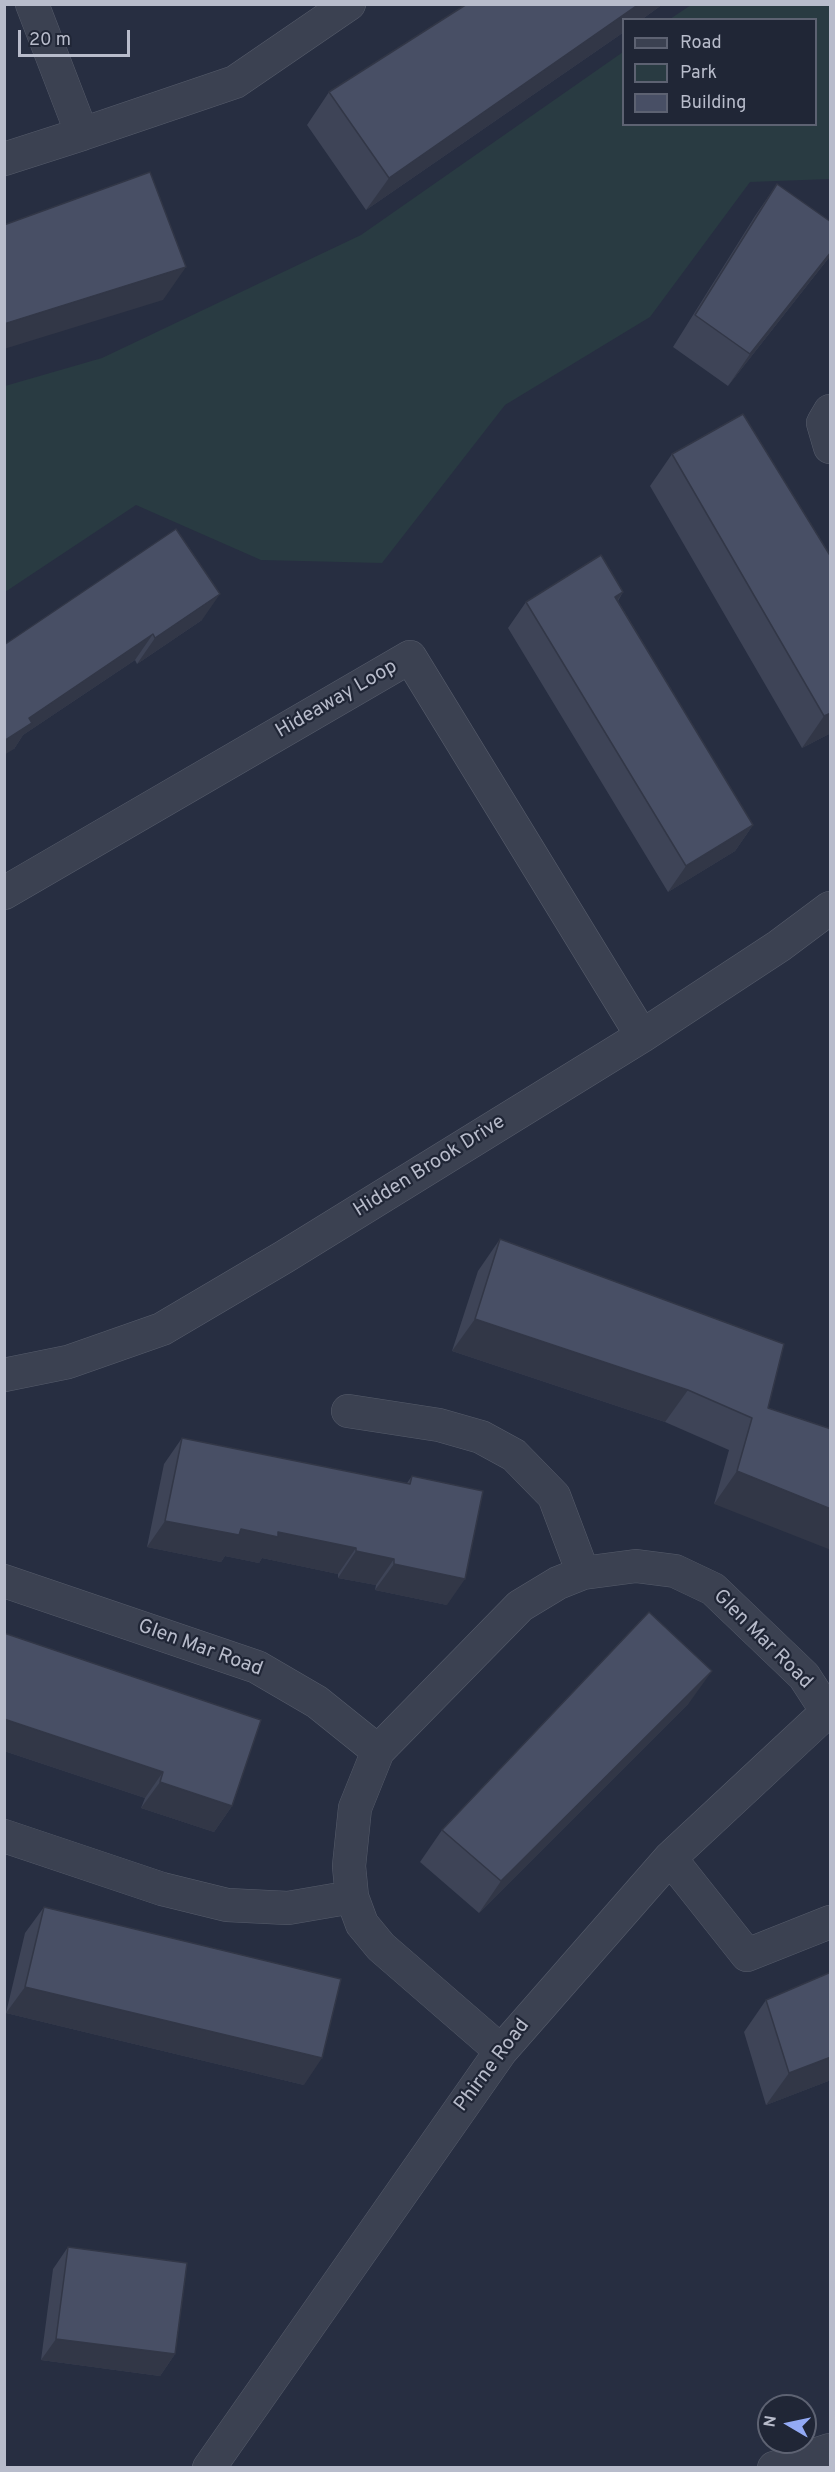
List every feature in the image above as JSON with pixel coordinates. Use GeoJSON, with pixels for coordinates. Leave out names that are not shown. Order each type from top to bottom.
{"type":"FeatureCollection","features":[{"type":"Feature","properties":{"kind":"street"},"geometry":{"type":"LineString","coordinates":[[32,4],[82,134]]}},
{"type":"Feature","properties":{"kind":"street"},"geometry":{"type":"LineString","coordinates":[[4,159],[235,82],[348,4]]}},
{"type":"Feature","properties":{"kind":"street"},"geometry":{"type":"LineString","coordinates":[[831,411],[823,423],[831,447]]}},
{"type":"Feature","properties":{"kind":"street","name":"Hideaway Loop"},"geometry":{"type":"LineString","coordinates":[[4,893],[410,657],[642,1036]]}},
{"type":"Feature","properties":{"kind":"street","name":"Hidden Brook Drive"},"geometry":{"type":"LineString","coordinates":[[4,1376],[68,1362],[162,1329],[284,1257],[642,1036],[779,946],[831,908]]}},
{"type":"Feature","properties":{"kind":"street"},"geometry":{"type":"LineString","coordinates":[[348,1411],[449,1428],[481,1437],[514,1455],[554,1496],[583,1573]]}},
{"type":"Feature","properties":{"kind":"street","name":"Glen Mar Road"},"geometry":{"type":"LineString","coordinates":[[501,2050],[381,1947],[362,1924],[352,1897],[349,1866],[355,1808],[378,1751],[520,1606],[558,1583],[583,1573],[636,1566],[675,1571],[713,1589],[804,1676],[829,1712]]}},
{"type":"Feature","properties":{"kind":"street","name":"Glen Mar Road"},"geometry":{"type":"LineString","coordinates":[[4,1581],[257,1667],[316,1702],[378,1751]]}},
{"type":"Feature","properties":{"kind":"street","name":"Phirne Road"},"geometry":{"type":"LineString","coordinates":[[209,2468],[501,2050],[670,1858],[829,1712]]}},
{"type":"Feature","properties":{"kind":"street"},"geometry":{"type":"LineString","coordinates":[[4,1836],[162,1889],[227,1905],[288,1908],[352,1897]]}},
{"type":"Feature","properties":{"kind":"street"},"geometry":{"type":"LineString","coordinates":[[670,1858],[747,1955],[831,1922]]}},
{"type":"Feature","properties":{"kind":"street"},"geometry":{"type":"LineString","coordinates":[[774,2468],[831,2450]]}},
{"type":"Feature","properties":{"kind":"green space"},"geometry":{"type":"Polygon","coordinates":[[[691,5],[830,5],[830,179],[750,182],[650,317],[505,405],[382,563],[261,560],[136,505],[5,592],[5,386],[102,358],[361,235],[622,53],[622,126],[817,126],[817,18],[672,18],[691,5]]]}},
{"type":"Feature","properties":{"kind":"building"},"geometry":{"type":"Polygon","coordinates":[[[467,4],[639,4],[389,178],[329,92],[467,4]]]}},
{"type":"Feature","properties":{"kind":"building"},"geometry":{"type":"Polygon","coordinates":[[[150,172],[186,267],[4,324],[4,225],[150,172]]]}},
{"type":"Feature","properties":{"kind":"building"},"geometry":{"type":"Polygon","coordinates":[[[777,184],[831,222],[831,252],[750,354],[695,315],[777,184]]]}},
{"type":"Feature","properties":{"kind":"building"},"geometry":{"type":"Polygon","coordinates":[[[743,414],[831,557],[831,713],[824,716],[672,454],[743,414]]]}},
{"type":"Feature","properties":{"kind":"building"},"geometry":{"type":"Polygon","coordinates":[[[176,529],[220,594],[155,638],[153,634],[29,718],[32,723],[4,741],[4,645],[176,529]]]}},
{"type":"Feature","properties":{"kind":"building"},"geometry":{"type":"Polygon","coordinates":[[[601,555],[623,592],[615,597],[753,825],[686,866],[526,602],[601,555]]]}},
{"type":"Feature","properties":{"kind":"building"},"geometry":{"type":"Polygon","coordinates":[[[500,1239],[784,1344],[768,1408],[831,1429],[831,1509],[737,1471],[752,1418],[688,1390],[475,1319],[500,1239]]]}},
{"type":"Feature","properties":{"kind":"building"},"geometry":{"type":"Polygon","coordinates":[[[182,1438],[410,1484],[412,1476],[483,1491],[465,1579],[394,1564],[394,1559],[356,1551],[356,1548],[278,1532],[278,1537],[241,1529],[239,1535],[165,1521],[182,1438]]]}},
{"type":"Feature","properties":{"kind":"building"},"geometry":{"type":"Polygon","coordinates":[[[649,1612],[712,1671],[501,1881],[442,1830],[649,1612]]]}},
{"type":"Feature","properties":{"kind":"building"},"geometry":{"type":"Polygon","coordinates":[[[4,1633],[261,1720],[232,1806],[160,1782],[163,1772],[4,1719],[4,1633]]]}},
{"type":"Feature","properties":{"kind":"building"},"geometry":{"type":"Polygon","coordinates":[[[44,1907],[341,1979],[322,2058],[25,1987],[44,1907]]]}},
{"type":"Feature","properties":{"kind":"building"},"geometry":{"type":"Polygon","coordinates":[[[831,1972],[831,2057],[789,2073],[766,2000],[831,1972]]]}},
{"type":"Feature","properties":{"kind":"building"},"geometry":{"type":"Polygon","coordinates":[[[68,2247],[187,2263],[175,2354],[56,2339],[68,2247]]]}}]}
